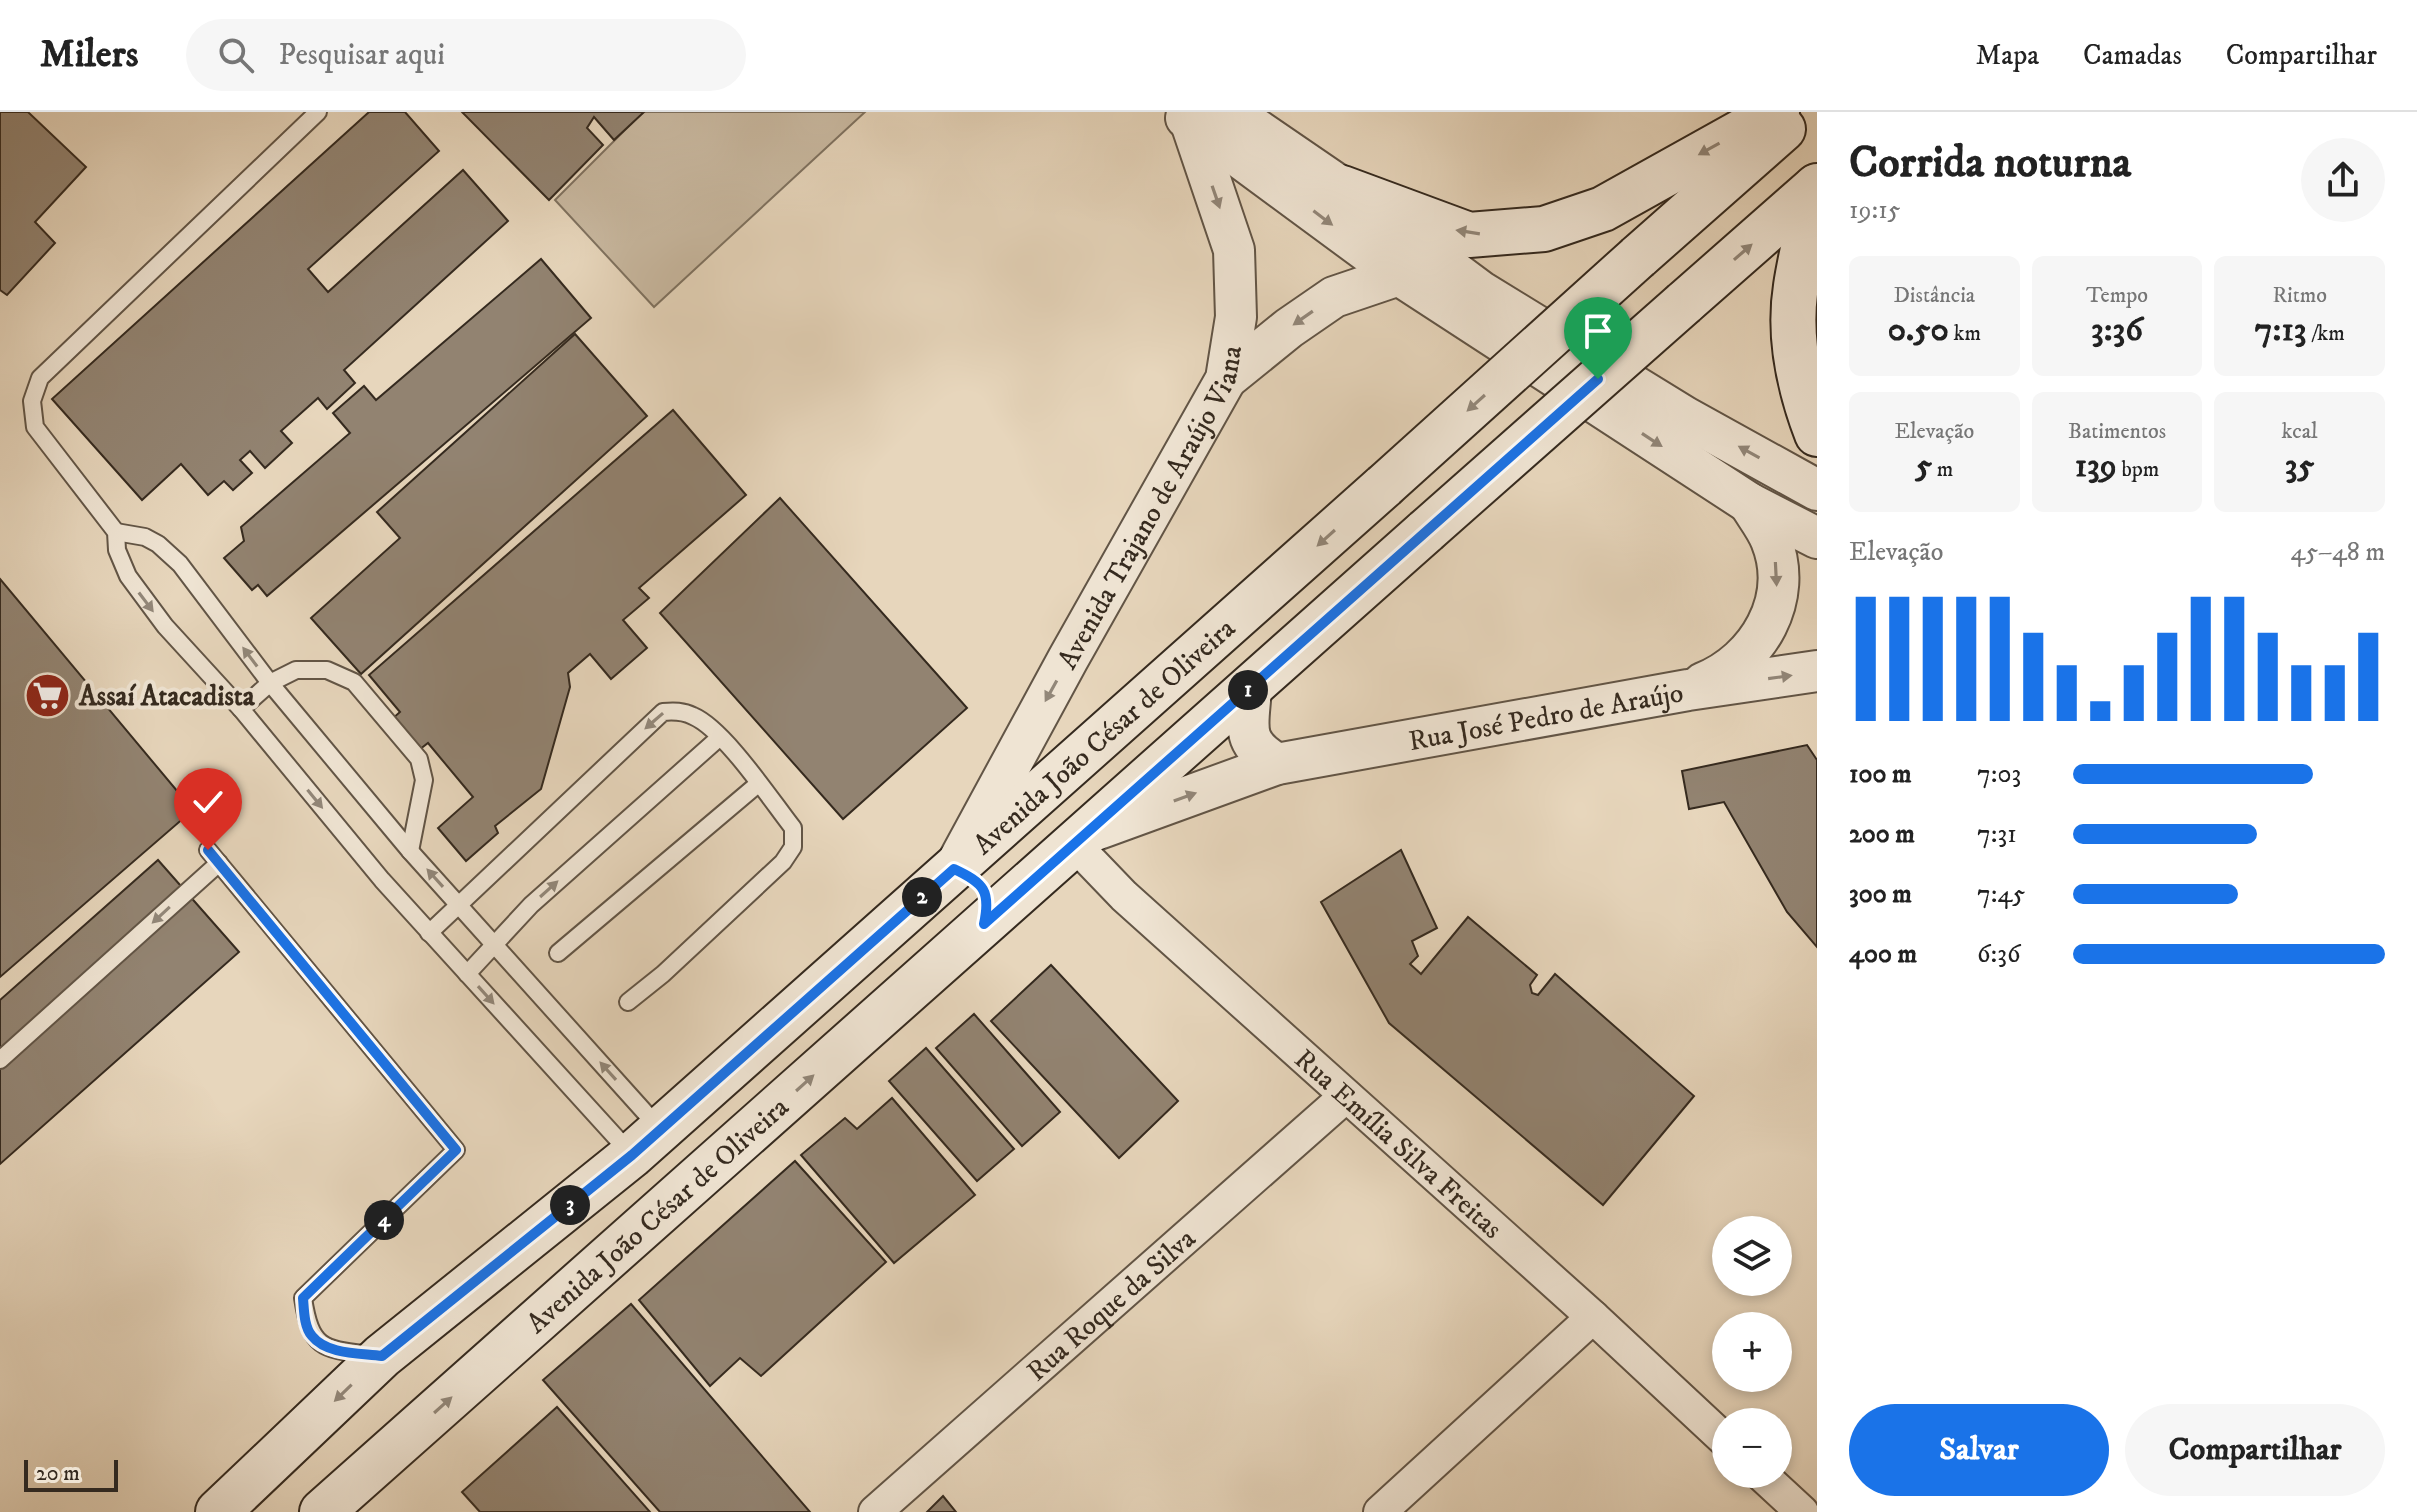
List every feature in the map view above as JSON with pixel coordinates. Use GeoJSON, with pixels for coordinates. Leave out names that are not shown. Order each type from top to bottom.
{"type":"FeatureCollection","features":[{"type":"Feature","properties":{"kind":"main road"},"geometry":{"type":"LineString","coordinates":[[1342,188],[1469,235],[1544,229],[1603,209],[1777,112]]}},
{"type":"Feature","properties":{"kind":"main road","name":"Avenida João César de Oliveira"},"geometry":{"type":"LineString","coordinates":[[218,1512],[382,1356],[646,1142],[1802,112]]}},
{"type":"Feature","properties":{"kind":"main road"},"geometry":{"type":"LineString","coordinates":[[1816,186],[1796,287],[1794,319],[1801,386],[1817,434]]}},
{"type":"Feature","properties":{"kind":"main road","name":"Avenida João César de Oliveira"},"geometry":{"type":"LineString","coordinates":[[322,1512],[1816,186]]}},
{"type":"Feature","properties":{"kind":"main road"},"geometry":{"type":"LineString","coordinates":[[954,869],[980,884],[989,902],[984,924]]}},
{"type":"Feature","properties":{"kind":"street"},"geometry":{"type":"LineString","coordinates":[[1231,112],[1342,188],[1480,291],[1685,417],[1817,490]]}},
{"type":"Feature","properties":{"kind":"street","name":"Avenida Trajano de Araújo Viana"},"geometry":{"type":"LineString","coordinates":[[1186,118],[1399,275],[1749,503],[1817,538]]}},
{"type":"Feature","properties":{"kind":"street","name":"Avenida Trajano de Araújo Viana"},"geometry":{"type":"LineString","coordinates":[[954,869],[1226,379],[1236,317],[1234,250],[1186,118]]}},
{"type":"Feature","properties":{"kind":"street"},"geometry":{"type":"LineString","coordinates":[[1226,379],[1289,328],[1334,297],[1399,275],[1575,349]]}},
{"type":"Feature","properties":{"kind":"street"},"geometry":{"type":"LineString","coordinates":[[1688,690],[1721,674],[1751,650],[1767,628],[1776,602],[1778,571],[1772,541],[1749,503]]}},
{"type":"Feature","properties":{"kind":"street","name":"Rua José Pedro de Araújo"},"geometry":{"type":"LineString","coordinates":[[1080,839],[1277,764],[1688,690],[1817,671]]}},
{"type":"Feature","properties":{"kind":"street"},"geometry":{"type":"LineString","coordinates":[[1251,687],[1248,735],[1258,753],[1277,764]]}},
{"type":"Feature","properties":{"kind":"street","name":"Rua Emília Silva Freitas"},"geometry":{"type":"LineString","coordinates":[[1080,839],[1124,896],[1593,1317],[1712,1428]]}},
{"type":"Feature","properties":{"kind":"street","name":"Rua Roque da Silva"},"geometry":{"type":"LineString","coordinates":[[875,1512],[1346,1096]]}},
{"type":"Feature","properties":{"kind":"street"},"geometry":{"type":"LineString","coordinates":[[1380,1512],[1593,1317]]}},
{"type":"Feature","properties":{"kind":"street"},"geometry":{"type":"LineString","coordinates":[[1776,1488],[1802,1512]]}},
{"type":"Feature","properties":{"kind":"lane"},"geometry":{"type":"LineString","coordinates":[[318,112],[40,378],[32,401],[35,427],[116,532],[117,550],[128,576],[165,626],[241,709],[382,880],[467,974],[646,1142]]}},
{"type":"Feature","properties":{"kind":"lane"},"geometry":{"type":"LineString","coordinates":[[116,532],[145,537],[180,564],[270,683],[410,851],[495,945],[646,1142]]}},
{"type":"Feature","properties":{"kind":"lane"},"geometry":{"type":"LineString","coordinates":[[241,709],[270,683],[296,670],[327,670],[354,682],[419,759],[424,780],[410,851]]}},
{"type":"Feature","properties":{"kind":"lane"},"geometry":{"type":"LineString","coordinates":[[429,933],[663,712],[679,711],[696,717],[720,737],[793,828],[793,847],[772,872],[663,974],[628,1002]]}},
{"type":"Feature","properties":{"kind":"lane"},"geometry":{"type":"LineString","coordinates":[[467,974],[531,905],[720,737]]}},
{"type":"Feature","properties":{"kind":"lane"},"geometry":{"type":"LineString","coordinates":[[558,953],[758,784]]}},
{"type":"Feature","properties":{"kind":"lane"},"geometry":{"type":"LineString","coordinates":[[0,1060],[214,856],[456,1150],[303,1298],[312,1337],[326,1347],[382,1356]]}},
{"type":"Feature","properties":{"kind":"shaded area"},"geometry":{"type":"Polygon","coordinates":[[[643,112],[865,112],[654,307],[555,200],[643,112]]]}},
{"type":"Feature","properties":{"kind":"building"},"geometry":{"type":"Polygon","coordinates":[[[0,112],[28,112],[86,167],[35,222],[55,243],[7,295],[0,290],[0,112]]]}},
{"type":"Feature","properties":{"kind":"building"},"geometry":{"type":"Polygon","coordinates":[[[369,112],[405,112],[439,151],[308,269],[328,292],[463,170],[508,221],[344,370],[355,383],[327,409],[318,398],[281,431],[292,443],[265,468],[250,451],[240,460],[252,473],[233,490],[224,481],[208,495],[181,464],[142,500],[52,399],[369,112]]]}},
{"type":"Feature","properties":{"kind":"building"},"geometry":{"type":"Polygon","coordinates":[[[462,112],[644,112],[614,140],[594,117],[587,128],[603,145],[549,200],[462,112]]]}},
{"type":"Feature","properties":{"kind":"building"},"geometry":{"type":"Polygon","coordinates":[[[541,259],[591,318],[267,596],[258,585],[252,590],[224,558],[244,541],[241,527],[350,433],[333,413],[364,386],[376,400],[541,259]]]}},
{"type":"Feature","properties":{"kind":"building"},"geometry":{"type":"Polygon","coordinates":[[[575,334],[647,416],[361,674],[311,618],[400,538],[377,512],[575,334]]]}},
{"type":"Feature","properties":{"kind":"building"},"geometry":{"type":"Polygon","coordinates":[[[673,410],[746,495],[639,588],[649,598],[623,620],[647,648],[611,679],[590,654],[568,673],[570,687],[541,789],[495,826],[498,833],[466,861],[438,828],[473,797],[428,743],[419,750],[392,719],[400,712],[369,675],[673,410]]]}},
{"type":"Feature","properties":{"kind":"building"},"geometry":{"type":"Polygon","coordinates":[[[780,498],[967,708],[843,819],[660,613],[780,498]]]}},
{"type":"Feature","properties":{"kind":"building","name":"Assaí Atacadista"},"geometry":{"type":"Polygon","coordinates":[[[0,579],[193,810],[0,977],[0,579]]]}},
{"type":"Feature","properties":{"kind":"building"},"geometry":{"type":"Polygon","coordinates":[[[1807,745],[1817,760],[1817,947],[1787,912],[1724,802],[1689,809],[1682,771],[1807,745]]]}},
{"type":"Feature","properties":{"kind":"building"},"geometry":{"type":"Polygon","coordinates":[[[1401,850],[1437,928],[1412,941],[1418,956],[1410,964],[1421,974],[1468,917],[1537,975],[1530,985],[1532,993],[1538,995],[1555,974],[1694,1096],[1603,1205],[1389,1023],[1321,902],[1401,850]]]}},
{"type":"Feature","properties":{"kind":"building"},"geometry":{"type":"Polygon","coordinates":[[[158,860],[239,952],[0,1164],[0,1000],[158,860]]]}},
{"type":"Feature","properties":{"kind":"building"},"geometry":{"type":"Polygon","coordinates":[[[1051,965],[1178,1101],[1119,1158],[991,1021],[1051,965]]]}},
{"type":"Feature","properties":{"kind":"building"},"geometry":{"type":"Polygon","coordinates":[[[974,1014],[1060,1112],[1022,1146],[936,1048],[974,1014]]]}},
{"type":"Feature","properties":{"kind":"building"},"geometry":{"type":"Polygon","coordinates":[[[926,1048],[1014,1149],[977,1181],[889,1081],[926,1048]]]}},
{"type":"Feature","properties":{"kind":"building"},"geometry":{"type":"Polygon","coordinates":[[[892,1098],[975,1195],[894,1263],[801,1155],[845,1118],[857,1129],[892,1098]]]}},
{"type":"Feature","properties":{"kind":"building"},"geometry":{"type":"Polygon","coordinates":[[[795,1161],[886,1262],[761,1376],[740,1358],[710,1386],[639,1300],[795,1161]]]}},
{"type":"Feature","properties":{"kind":"building"},"geometry":{"type":"Polygon","coordinates":[[[631,1304],[810,1512],[660,1512],[543,1380],[631,1304]]]}},
{"type":"Feature","properties":{"kind":"building"},"geometry":{"type":"Polygon","coordinates":[[[557,1407],[650,1512],[480,1512],[462,1492],[557,1407]]]}},
{"type":"Feature","properties":{"kind":"building"},"geometry":{"type":"Polygon","coordinates":[[[943,1496],[956,1512],[927,1512],[943,1496]]]}},
{"type":"Feature","properties":{"kind":"place","name":"Assaí Atacadista"},"geometry":{"type":"Point","coordinates":[48,695]}},
{"type":"Feature","properties":{"kind":"route"},"geometry":{"type":"LineString","coordinates":[[208,850],[456,1150],[303,1298],[312,1337],[326,1347],[382,1356],[632,1155],[954,869],[980,884],[989,902],[984,924],[1598,379]]}}]}
